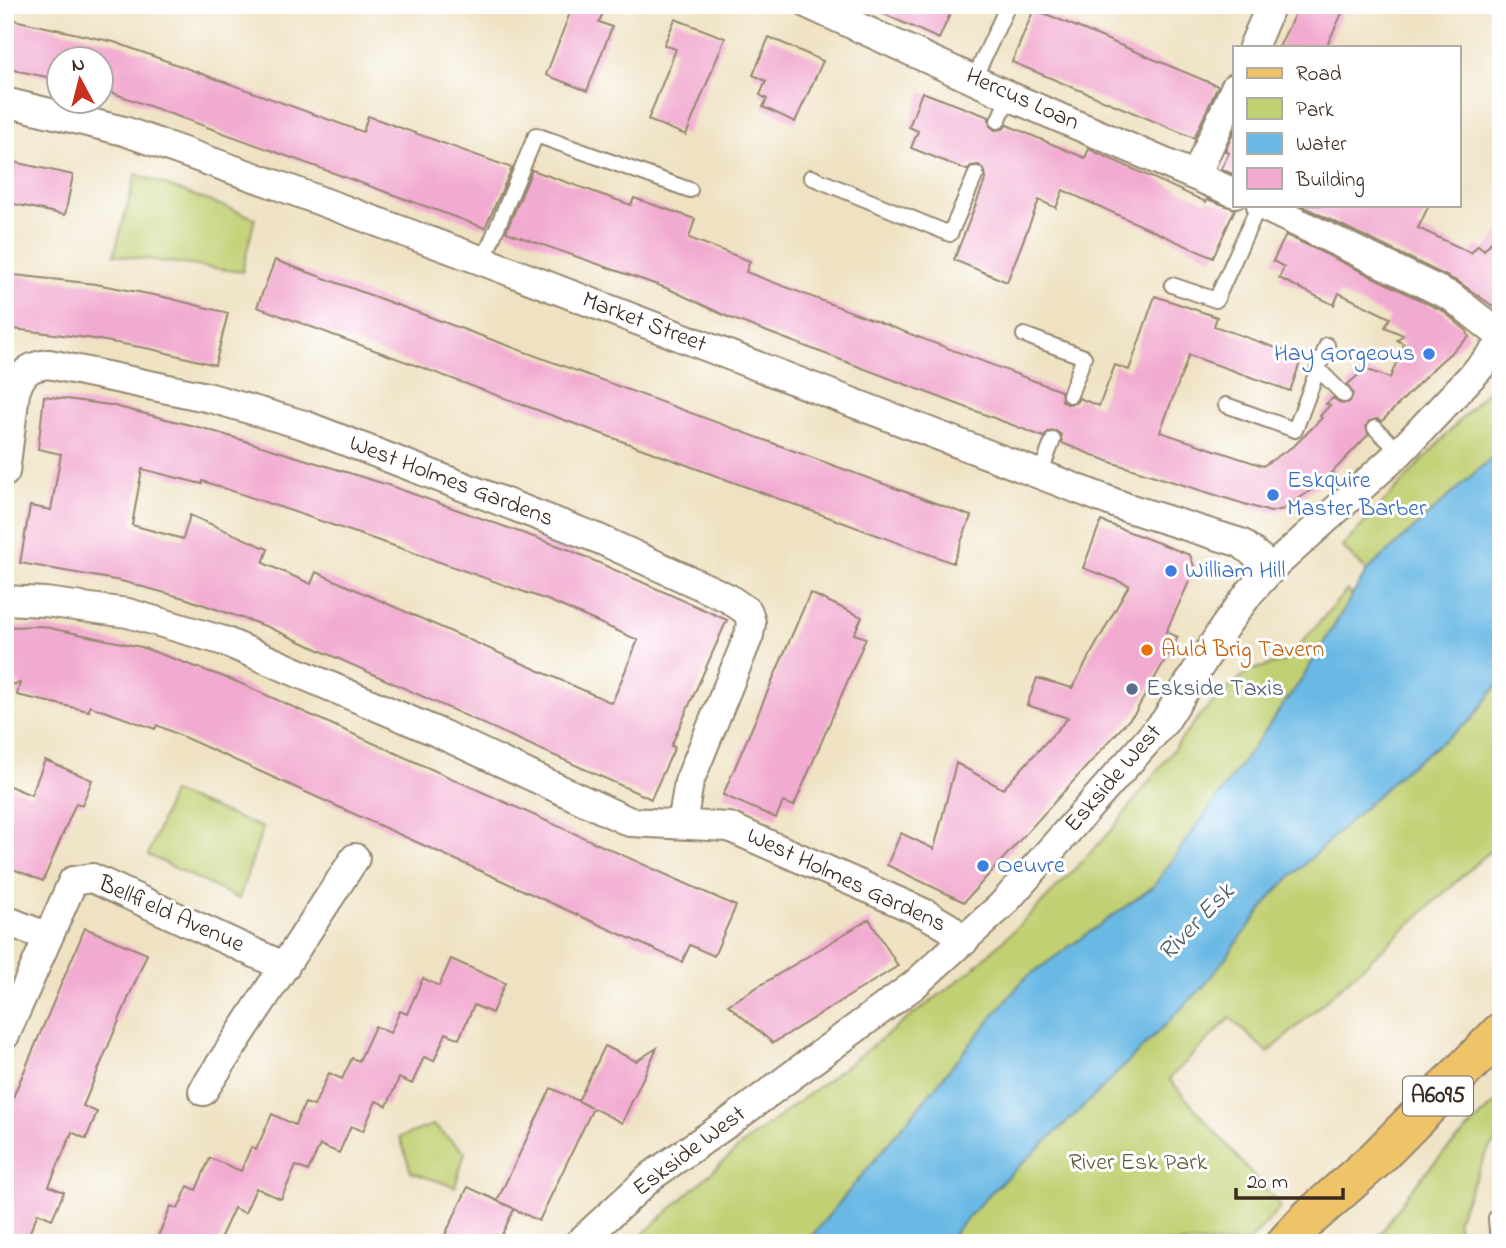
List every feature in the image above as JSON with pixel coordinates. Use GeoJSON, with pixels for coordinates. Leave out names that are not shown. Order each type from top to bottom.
{"type":"FeatureCollection","features":[{"type":"Feature","properties":{"kind":"main road","name":"A6095"},"geometry":{"type":"LineString","coordinates":[[1286,1243],[1308,1219],[1376,1159],[1501,1032]]}},
{"type":"Feature","properties":{"kind":"main road","name":"A6095"},"geometry":{"type":"LineString","coordinates":[[1318,1243],[1376,1159]]}},
{"type":"Feature","properties":{"kind":"street","name":"Hercus Loan"},"geometry":{"type":"LineString","coordinates":[[810,5],[974,79],[1004,109],[1196,175],[1233,192]]}},
{"type":"Feature","properties":{"kind":"street"},"geometry":{"type":"LineString","coordinates":[[1253,46],[1272,5]]}},
{"type":"Feature","properties":{"kind":"street"},"geometry":{"type":"LineString","coordinates":[[1196,175],[1233,92]]}},
{"type":"Feature","properties":{"kind":"street","name":"Market Street"},"geometry":{"type":"LineString","coordinates":[[5,102],[124,131],[483,261],[1125,507],[1241,543],[1272,568]]}},
{"type":"Feature","properties":{"kind":"street"},"geometry":{"type":"LineString","coordinates":[[1262,206],[1452,297],[1501,335]]}},
{"type":"Feature","properties":{"kind":"street","name":"Eskside West"},"geometry":{"type":"LineString","coordinates":[[579,1243],[653,1175],[914,985],[964,941],[1018,887],[1165,721],[1225,626],[1250,592],[1272,568],[1400,452],[1501,345]]}},
{"type":"Feature","properties":{"kind":"street","name":"West Holmes Gardens"},"geometry":{"type":"LineString","coordinates":[[5,472],[18,381],[26,370],[36,365],[49,364],[211,398],[304,425],[599,539],[728,598],[748,612],[751,623],[749,635],[689,782],[682,824]]}},
{"type":"Feature","properties":{"kind":"street","name":"West Holmes Gardens"},"geometry":{"type":"LineString","coordinates":[[5,600],[44,602],[128,613],[224,641],[439,733],[630,822],[729,827],[926,914],[948,927],[964,941]]}},
{"type":"Feature","properties":{"kind":"street"},"geometry":{"type":"LineString","coordinates":[[203,1091],[355,858]]}},
{"type":"Feature","properties":{"kind":"street","name":"Bellfield Avenue"},"geometry":{"type":"LineString","coordinates":[[5,1035],[73,881],[92,878],[285,967]]}},
{"type":"Feature","properties":{"kind":"street"},"geometry":{"type":"LineString","coordinates":[[5,920],[48,937]]}},
{"type":"Feature","properties":{"kind":"lane"},"geometry":{"type":"LineString","coordinates":[[974,79],[1007,5]]}},
{"type":"Feature","properties":{"kind":"lane"},"geometry":{"type":"LineString","coordinates":[[483,261],[536,135],[690,190]]}},
{"type":"Feature","properties":{"kind":"lane"},"geometry":{"type":"LineString","coordinates":[[811,177],[950,234],[976,174]]}},
{"type":"Feature","properties":{"kind":"lane"},"geometry":{"type":"LineString","coordinates":[[1172,285],[1216,300],[1260,206]]}},
{"type":"Feature","properties":{"kind":"lane"},"geometry":{"type":"LineString","coordinates":[[1024,335],[1084,357],[1070,395]]}},
{"type":"Feature","properties":{"kind":"lane"},"geometry":{"type":"LineString","coordinates":[[1226,405],[1295,430],[1327,345]]}},
{"type":"Feature","properties":{"kind":"lane"},"geometry":{"type":"LineString","coordinates":[[1318,369],[1344,396]]}},
{"type":"Feature","properties":{"kind":"lane"},"geometry":{"type":"LineString","coordinates":[[1375,428],[1400,452]]}},
{"type":"Feature","properties":{"kind":"lane"},"geometry":{"type":"LineString","coordinates":[[1040,474],[1053,440]]}},
{"type":"Feature","properties":{"kind":"lane"},"geometry":{"type":"LineString","coordinates":[[1498,1243],[1496,1218],[1501,1212]]}},
{"type":"Feature","properties":{"kind":"green space"},"geometry":{"type":"Polygon","coordinates":[[[136,174],[255,218],[242,272],[114,255],[136,174]]]}},
{"type":"Feature","properties":{"kind":"green space"},"geometry":{"type":"Polygon","coordinates":[[[1501,376],[1501,449],[1367,571],[1342,547],[1501,376]]]}},
{"type":"Feature","properties":{"kind":"green space"},"geometry":{"type":"Polygon","coordinates":[[[1347,590],[1352,595],[1302,679],[1153,887],[1024,979],[806,1243],[633,1243],[743,1144],[972,970],[1039,906],[1110,832],[1201,714],[1248,671],[1286,661],[1347,590]]]}},
{"type":"Feature","properties":{"kind":"green space","name":"River Esk Park"},"geometry":{"type":"Polygon","coordinates":[[[1501,680],[1501,841],[1268,1053],[1230,1018],[1169,1079],[1281,1207],[1248,1243],[948,1243],[957,1229],[993,1190],[1080,1110],[1204,986],[1276,891],[1402,772],[1471,720],[1501,680]]]}},
{"type":"Feature","properties":{"kind":"green space"},"geometry":{"type":"Polygon","coordinates":[[[172,792],[263,828],[239,899],[148,855],[172,792]]]}},
{"type":"Feature","properties":{"kind":"green space"},"geometry":{"type":"Polygon","coordinates":[[[1501,1097],[1501,1138],[1489,1148],[1457,1219],[1461,1243],[1374,1243],[1410,1191],[1433,1164],[1501,1097]]]}},
{"type":"Feature","properties":{"kind":"green space"},"geometry":{"type":"Polygon","coordinates":[[[433,1125],[465,1152],[455,1187],[411,1172],[400,1137],[433,1125]]]}},
{"type":"Feature","properties":{"kind":"water","name":"River Esk"},"geometry":{"type":"Polygon","coordinates":[[[1501,449],[1501,680],[1471,720],[1402,772],[1276,891],[1204,986],[1080,1110],[993,1190],[957,1229],[948,1243],[806,1243],[1024,979],[1153,887],[1302,679],[1367,571],[1501,449]]]}},
{"type":"Feature","properties":{"kind":"building"},"geometry":{"type":"Polygon","coordinates":[[[573,5],[606,5],[599,22],[612,27],[587,91],[546,75],[573,5]]]}},
{"type":"Feature","properties":{"kind":"building"},"geometry":{"type":"Polygon","coordinates":[[[864,5],[954,5],[939,39],[864,5]]]}},
{"type":"Feature","properties":{"kind":"building"},"geometry":{"type":"Polygon","coordinates":[[[1299,5],[1346,5],[1326,46],[1279,46],[1299,5]]]}},
{"type":"Feature","properties":{"kind":"building"},"geometry":{"type":"Polygon","coordinates":[[[1034,9],[1218,86],[1194,138],[1012,62],[1034,9]]]}},
{"type":"Feature","properties":{"kind":"building"},"geometry":{"type":"Polygon","coordinates":[[[5,18],[114,42],[363,132],[368,116],[512,168],[485,228],[116,94],[116,46],[46,46],[46,77],[5,68],[5,18]]]}},
{"type":"Feature","properties":{"kind":"building"},"geometry":{"type":"Polygon","coordinates":[[[675,19],[725,38],[686,135],[648,120],[676,49],[664,45],[675,19]]]}},
{"type":"Feature","properties":{"kind":"building"},"geometry":{"type":"Polygon","coordinates":[[[769,37],[823,61],[795,122],[763,107],[767,99],[760,95],[766,81],[753,75],[769,37]]]}},
{"type":"Feature","properties":{"kind":"building"},"geometry":{"type":"Polygon","coordinates":[[[922,92],[989,117],[990,126],[995,130],[1003,129],[1007,125],[1085,158],[1089,149],[1206,202],[1207,199],[1235,209],[1213,258],[1063,190],[1056,208],[1039,200],[1007,282],[954,260],[986,178],[985,172],[979,165],[971,166],[967,170],[911,148],[918,131],[909,127],[922,92]]]}},
{"type":"Feature","properties":{"kind":"building"},"geometry":{"type":"Polygon","coordinates":[[[1233,133],[1233,174],[1221,169],[1229,153],[1225,151],[1233,133]]]}},
{"type":"Feature","properties":{"kind":"building"},"geometry":{"type":"Polygon","coordinates":[[[5,160],[73,175],[65,215],[5,202],[5,160]]]}},
{"type":"Feature","properties":{"kind":"building"},"geometry":{"type":"Polygon","coordinates":[[[532,170],[631,205],[634,198],[695,219],[689,238],[750,261],[746,272],[1061,391],[1062,401],[1067,404],[1076,403],[1079,398],[1099,406],[1115,365],[1129,370],[1155,296],[1217,317],[1214,326],[1302,357],[1290,391],[1189,355],[1160,432],[1263,466],[1295,445],[1322,418],[1320,416],[1330,405],[1326,404],[1333,398],[1342,404],[1350,402],[1353,393],[1347,385],[1365,369],[1390,378],[1404,344],[1397,340],[1403,335],[1385,327],[1390,318],[1339,293],[1334,305],[1279,278],[1284,267],[1273,261],[1286,235],[1443,311],[1467,331],[1469,337],[1438,364],[1382,421],[1369,421],[1366,426],[1368,435],[1324,481],[1284,509],[1270,512],[1113,463],[1062,443],[1061,435],[1056,431],[1048,432],[1044,437],[728,317],[669,289],[506,232],[532,170]]]}},
{"type":"Feature","properties":{"kind":"building"},"geometry":{"type":"Polygon","coordinates":[[[1302,206],[1429,206],[1418,228],[1471,253],[1478,245],[1484,250],[1501,231],[1501,312],[1459,282],[1302,206]]]}},
{"type":"Feature","properties":{"kind":"building"},"geometry":{"type":"Polygon","coordinates":[[[275,260],[971,516],[953,563],[257,307],[275,260]]]}},
{"type":"Feature","properties":{"kind":"building"},"geometry":{"type":"Polygon","coordinates":[[[5,274],[96,284],[228,313],[215,365],[151,349],[5,328],[5,274]]]}},
{"type":"Feature","properties":{"kind":"building"},"geometry":{"type":"Polygon","coordinates":[[[44,396],[110,405],[206,429],[388,485],[570,550],[727,620],[671,746],[675,747],[651,799],[268,627],[184,598],[121,581],[20,563],[30,506],[51,510],[61,454],[38,449],[44,396]],[[142,469],[132,525],[183,539],[190,515],[268,549],[263,563],[311,584],[316,572],[612,703],[638,640],[550,601],[203,481],[202,484],[142,469]]]}},
{"type":"Feature","properties":{"kind":"building"},"geometry":{"type":"Polygon","coordinates":[[[1101,521],[1190,555],[1195,569],[1166,632],[1178,637],[1135,713],[964,902],[887,865],[901,833],[934,849],[956,763],[1003,789],[1068,718],[1027,705],[1037,678],[1072,688],[1129,585],[1083,568],[1101,521]]]}},
{"type":"Feature","properties":{"kind":"building"},"geometry":{"type":"Polygon","coordinates":[[[810,593],[862,617],[854,634],[866,638],[794,806],[783,802],[776,818],[723,795],[810,593]]]}},
{"type":"Feature","properties":{"kind":"building"},"geometry":{"type":"Polygon","coordinates":[[[40,626],[141,647],[235,681],[736,906],[714,956],[690,945],[682,962],[157,725],[155,729],[90,706],[89,711],[17,695],[20,683],[5,686],[5,627],[40,626]]]}},
{"type":"Feature","properties":{"kind":"building"},"geometry":{"type":"Polygon","coordinates":[[[45,760],[92,780],[82,805],[76,803],[43,881],[5,866],[5,784],[31,795],[45,760]]]}},
{"type":"Feature","properties":{"kind":"building"},"geometry":{"type":"Polygon","coordinates":[[[869,919],[898,966],[773,1043],[728,1005],[869,919]]]}},
{"type":"Feature","properties":{"kind":"building"},"geometry":{"type":"Polygon","coordinates":[[[85,928],[147,954],[83,1106],[97,1112],[86,1139],[72,1132],[49,1186],[64,1192],[52,1219],[38,1213],[25,1243],[5,1243],[5,1116],[85,928]]]}},
{"type":"Feature","properties":{"kind":"building"},"geometry":{"type":"Polygon","coordinates":[[[451,959],[505,983],[492,1013],[474,1005],[459,1039],[446,1033],[434,1061],[424,1057],[412,1084],[399,1078],[387,1106],[376,1101],[363,1131],[351,1126],[339,1153],[320,1145],[308,1171],[296,1166],[281,1199],[256,1188],[245,1213],[234,1208],[218,1243],[155,1243],[171,1206],[178,1209],[188,1186],[196,1190],[210,1158],[241,1171],[251,1147],[256,1150],[272,1114],[295,1125],[305,1103],[314,1106],[329,1073],[342,1079],[352,1058],[359,1061],[375,1026],[390,1033],[400,1011],[407,1014],[423,978],[439,986],[451,959]]]}},
{"type":"Feature","properties":{"kind":"building"},"geometry":{"type":"Polygon","coordinates":[[[605,1046],[636,1061],[657,1048],[622,1123],[593,1108],[539,1221],[514,1209],[498,1243],[441,1243],[468,1187],[497,1201],[551,1088],[578,1101],[605,1046]]]}},
{"type":"Feature","properties":{"kind":"place","name":"Hay Gorgeous"},"geometry":{"type":"Point","coordinates":[1429,354]}},
{"type":"Feature","properties":{"kind":"place","name":"Eskquire Master Barber"},"geometry":{"type":"Point","coordinates":[1273,495]}},
{"type":"Feature","properties":{"kind":"place","name":"William Hill"},"geometry":{"type":"Point","coordinates":[1171,571]}},
{"type":"Feature","properties":{"kind":"place","name":"Auld Brig Tavern"},"geometry":{"type":"Point","coordinates":[1147,650]}},
{"type":"Feature","properties":{"kind":"place","name":"Eskside Taxis"},"geometry":{"type":"Point","coordinates":[1132,689]}},
{"type":"Feature","properties":{"kind":"place","name":"Oeuvre"},"geometry":{"type":"Point","coordinates":[983,866]}}]}
